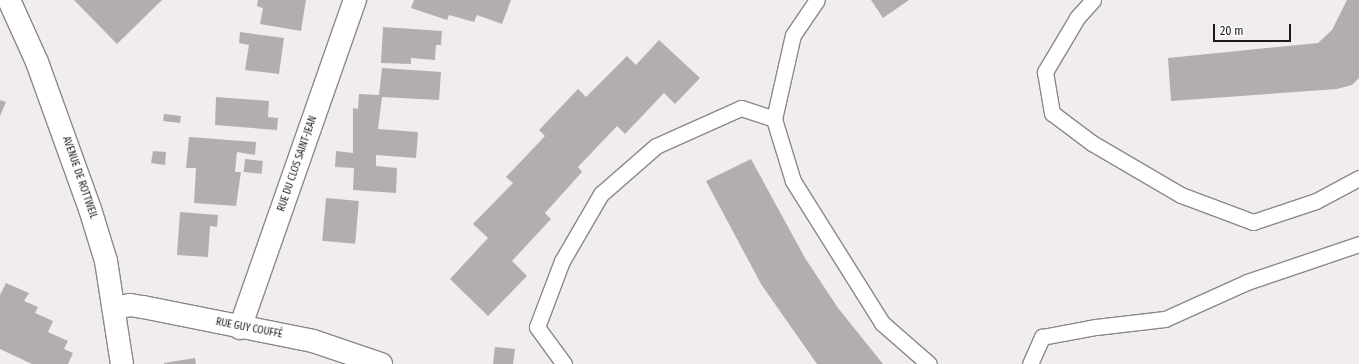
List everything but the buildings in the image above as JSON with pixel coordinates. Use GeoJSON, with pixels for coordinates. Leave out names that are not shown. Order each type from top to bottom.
{"type":"FeatureCollection","features":[{"type":"Feature","properties":{"kind":"street","name":"AVENUE DE ROTTWEIL"},"geometry":{"type":"LineString","coordinates":[[9,0],[37,62],[69,146],[106,261],[115,308],[122,364]]}},
{"type":"Feature","properties":{"kind":"street","name":"RUE DU CLOS SAINT-JEAN"},"geometry":{"type":"LineString","coordinates":[[240,328],[356,0]]}},
{"type":"Feature","properties":{"kind":"street","name":"RUE GUY COUFFÉ"},"geometry":{"type":"LineString","coordinates":[[115,308],[130,305],[143,307],[240,328],[313,341],[381,364]]}},
{"type":"Feature","properties":{"kind":"lane"},"geometry":{"type":"LineString","coordinates":[[817,0],[793,36],[774,119],[793,181],[882,323],[929,364]]}},
{"type":"Feature","properties":{"kind":"lane"},"geometry":{"type":"LineString","coordinates":[[1093,0],[1077,18],[1045,72],[1052,113],[1092,143],[1181,195],[1253,222],[1316,201],[1359,178]]}},
{"type":"Feature","properties":{"kind":"lane"},"geometry":{"type":"LineString","coordinates":[[564,364],[537,327],[562,261],[601,194],[656,146],[741,108],[774,119]]}},
{"type":"Feature","properties":{"kind":"lane"},"geometry":{"type":"LineString","coordinates":[[1030,364],[1042,336],[1096,327],[1165,319],[1247,282],[1359,244]]}}]}
